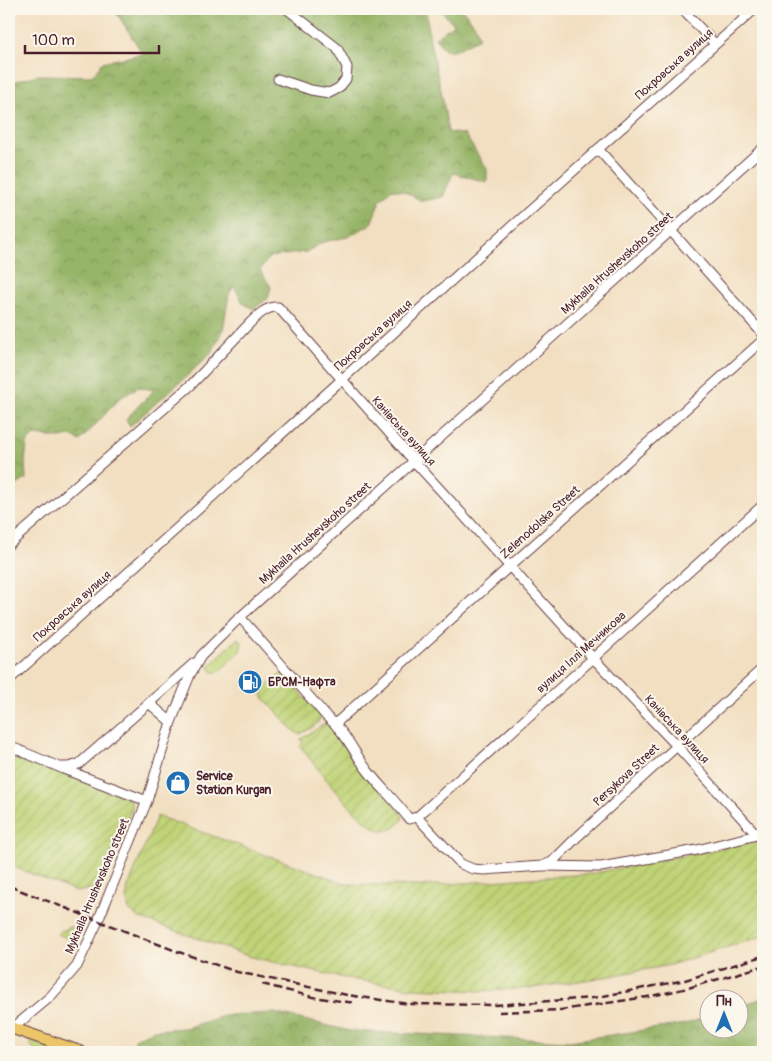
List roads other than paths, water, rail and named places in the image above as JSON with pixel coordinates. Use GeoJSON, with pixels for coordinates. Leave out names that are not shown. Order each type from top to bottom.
{"type":"FeatureCollection","features":[{"type":"Feature","properties":{"kind":"main road"},"geometry":{"type":"LineString","coordinates":[[11,1028],[81,1052]]}},
{"type":"Feature","properties":{"kind":"street"},"geometry":{"type":"LineString","coordinates":[[278,79],[311,90],[329,92],[340,88],[346,79],[347,67],[337,48],[287,9]]}},
{"type":"Feature","properties":{"kind":"street"},"geometry":{"type":"LineString","coordinates":[[682,9],[715,44]]}},
{"type":"Feature","properties":{"kind":"street","name":"Покровська вулиця"},"geometry":{"type":"LineString","coordinates":[[9,680],[755,9]]}},
{"type":"Feature","properties":{"kind":"street","name":"Mykhaila Hrushevskoho street"},"geometry":{"type":"LineString","coordinates":[[11,1028],[50,997],[77,966],[98,921],[147,801],[171,722],[190,675],[201,656],[240,617],[763,148]]}},
{"type":"Feature","properties":{"kind":"street"},"geometry":{"type":"LineString","coordinates":[[598,149],[763,334]]}},
{"type":"Feature","properties":{"kind":"street","name":"Канівська вулиця"},"geometry":{"type":"LineString","coordinates":[[9,544],[191,385],[248,325],[268,308],[274,307],[280,310],[593,658],[760,832]]}},
{"type":"Feature","properties":{"kind":"street","name":"Zelenodolska Street"},"geometry":{"type":"LineString","coordinates":[[335,724],[763,340]]}},
{"type":"Feature","properties":{"kind":"street","name":"вулиця Іллі Мечникова"},"geometry":{"type":"LineString","coordinates":[[417,818],[763,505]]}},
{"type":"Feature","properties":{"kind":"street"},"geometry":{"type":"LineString","coordinates":[[240,617],[335,724],[370,774],[409,819],[417,818],[462,864],[473,869],[542,866],[601,867],[697,850],[760,832]]}},
{"type":"Feature","properties":{"kind":"street"},"geometry":{"type":"LineString","coordinates":[[59,767],[79,764],[201,656]]}},
{"type":"Feature","properties":{"kind":"street","name":"Persykova Street"},"geometry":{"type":"LineString","coordinates":[[542,866],[552,862],[763,668]]}},
{"type":"Feature","properties":{"kind":"street"},"geometry":{"type":"LineString","coordinates":[[149,703],[171,722]]}},
{"type":"Feature","properties":{"kind":"street"},"geometry":{"type":"LineString","coordinates":[[9,746],[147,801]]}},
{"type":"Feature","properties":{"kind":"railway"},"geometry":{"type":"LineString","coordinates":[[9,886],[176,951],[237,972],[347,995],[409,1004],[494,1005],[593,998],[685,980],[763,956]]}},
{"type":"Feature","properties":{"kind":"railway"},"geometry":{"type":"LineString","coordinates":[[499,1012],[561,1010],[647,997],[688,988],[763,966]]}},
{"type":"Feature","properties":{"kind":"railway"},"geometry":{"type":"LineString","coordinates":[[262,984],[313,997],[355,1003]]}},
{"type":"Feature","properties":{"kind":"place","name":"БРСМ-Нафта"},"geometry":{"type":"Point","coordinates":[250,682]}},
{"type":"Feature","properties":{"kind":"place","name":"Service Station Kurgan"},"geometry":{"type":"Point","coordinates":[178,783]}}]}
